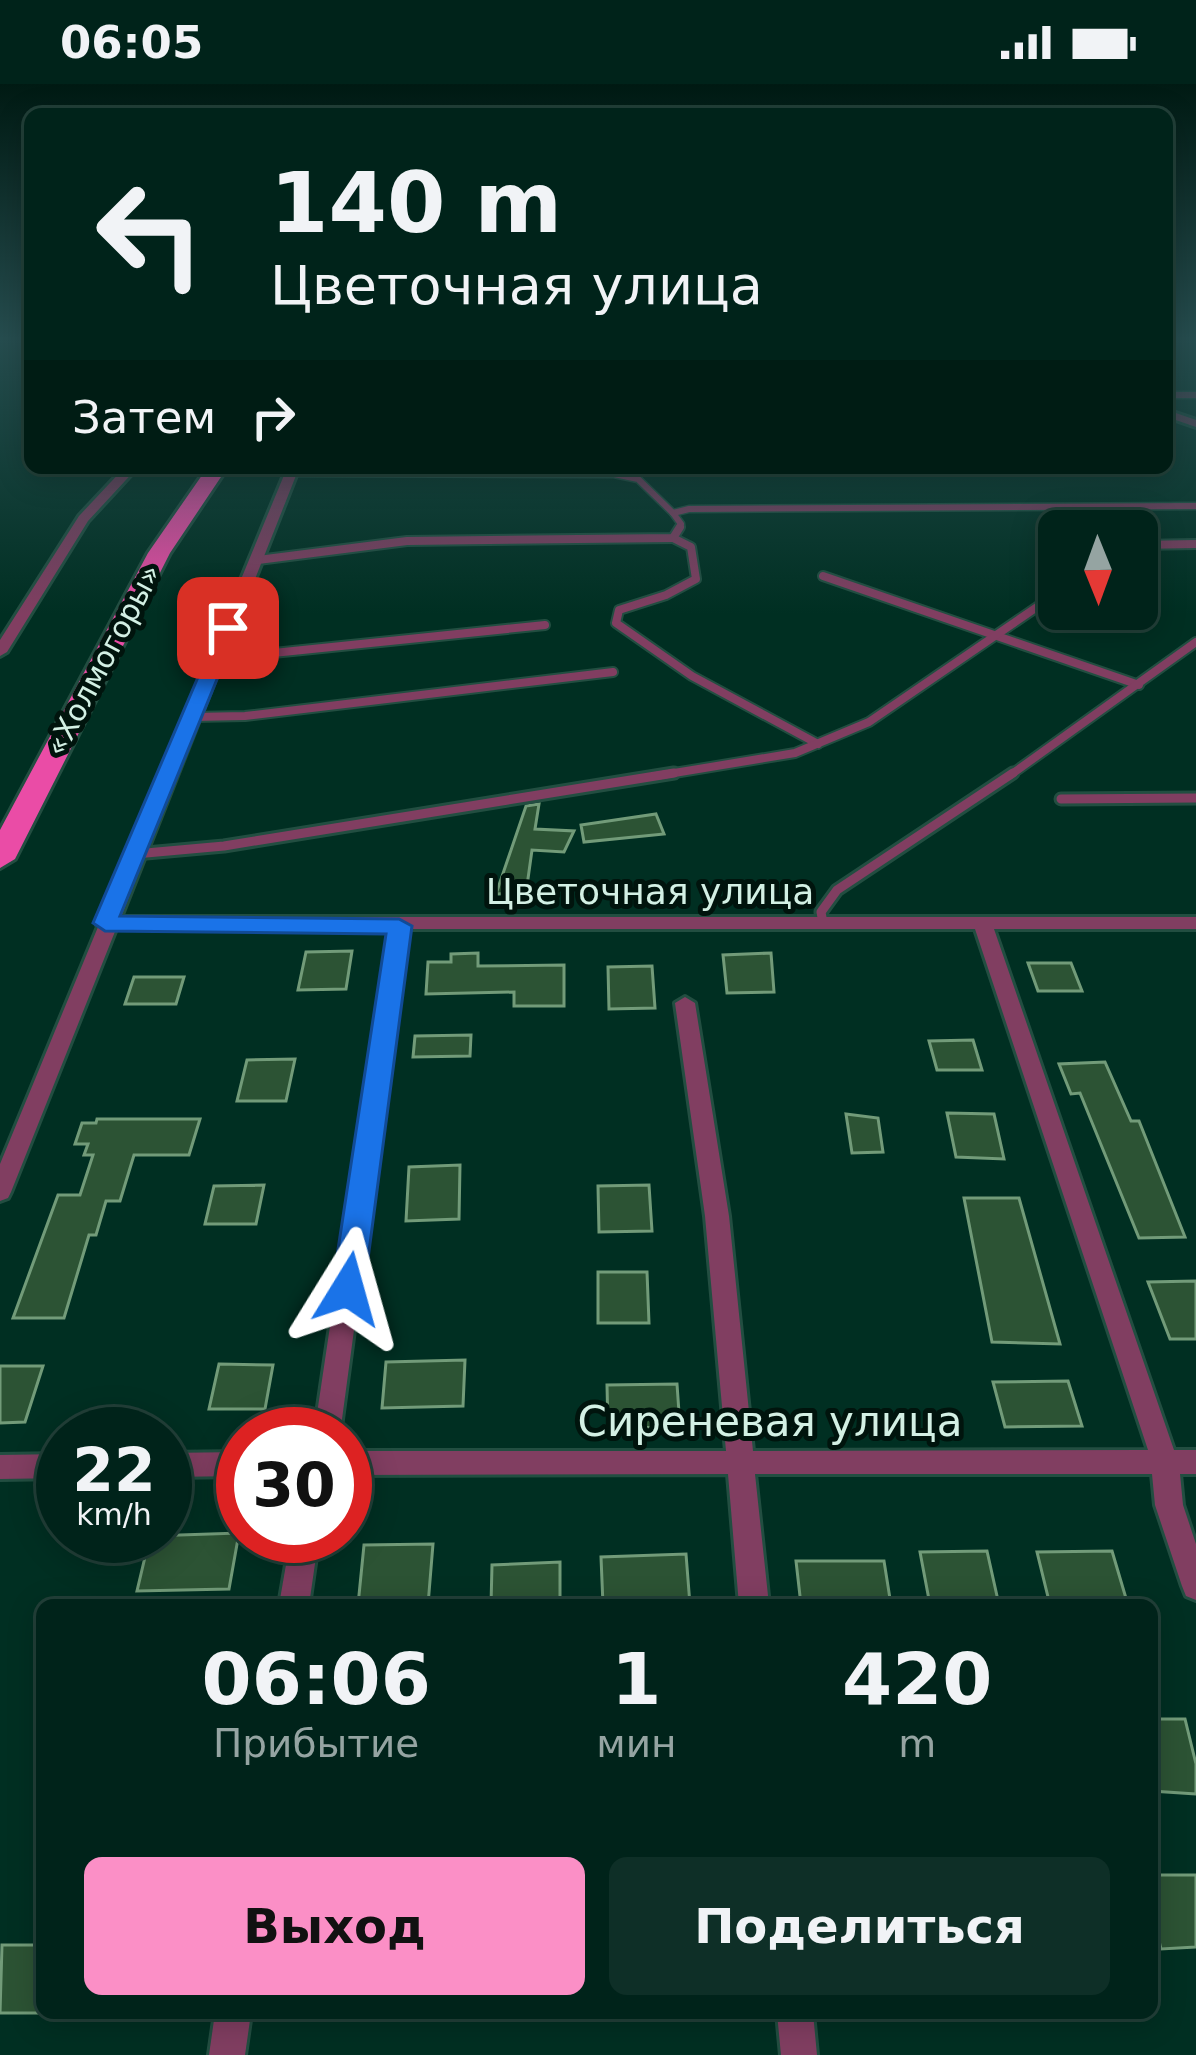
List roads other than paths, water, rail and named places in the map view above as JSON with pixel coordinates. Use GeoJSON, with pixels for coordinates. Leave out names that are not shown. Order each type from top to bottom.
{"type":"FeatureCollection","features":[{"type":"Feature","properties":{"kind":"highway","name":"«Холмогоры»"},"geometry":{"type":"LineString","coordinates":[[0,859],[159,553],[213,474]]}},
{"type":"Feature","properties":{"kind":"street"},"geometry":{"type":"LineString","coordinates":[[0,652],[83,519],[125,474]]}},
{"type":"Feature","properties":{"kind":"street"},"geometry":{"type":"LineString","coordinates":[[0,1192],[291,474]]}},
{"type":"Feature","properties":{"kind":"street","name":"Цветочная улица"},"geometry":{"type":"LineString","coordinates":[[105,923],[1196,923]]}},
{"type":"Feature","properties":{"kind":"street"},"geometry":{"type":"LineString","coordinates":[[983,924],[1166,1462],[1169,1504],[1196,1586]]}},
{"type":"Feature","properties":{"kind":"street"},"geometry":{"type":"LineString","coordinates":[[331,1407],[399,926]]}},
{"type":"Feature","properties":{"kind":"street"},"geometry":{"type":"LineString","coordinates":[[685,1003],[717,1216],[753,1599]]}},
{"type":"Feature","properties":{"kind":"street","name":"Сиреневая улица"},"geometry":{"type":"LineString","coordinates":[[372,1463],[1196,1462]]}},
{"type":"Feature","properties":{"kind":"street"},"geometry":{"type":"LineString","coordinates":[[0,1467],[36,1466]]}},
{"type":"Feature","properties":{"kind":"street"},"geometry":{"type":"LineString","coordinates":[[295,1599],[301,1563]]}},
{"type":"Feature","properties":{"kind":"street"},"geometry":{"type":"LineString","coordinates":[[227,2055],[232,2019]]}},
{"type":"Feature","properties":{"kind":"street"},"geometry":{"type":"LineString","coordinates":[[796,2019],[800,2055]]}},
{"type":"Feature","properties":{"kind":"lane"},"geometry":{"type":"LineString","coordinates":[[614,474],[638,479],[673,513],[681,524],[673,538]]}},
{"type":"Feature","properties":{"kind":"lane"},"geometry":{"type":"LineString","coordinates":[[673,513],[835,506],[1196,506]]}},
{"type":"Feature","properties":{"kind":"lane"},"geometry":{"type":"LineString","coordinates":[[259,560],[407,541],[673,538],[691,547],[696,579],[666,595],[619,610],[616,623],[692,676],[818,744]]}},
{"type":"Feature","properties":{"kind":"lane"},"geometry":{"type":"LineString","coordinates":[[1158,545],[1196,544]]}},
{"type":"Feature","properties":{"kind":"lane"},"geometry":{"type":"LineString","coordinates":[[823,576],[1139,685]]}},
{"type":"Feature","properties":{"kind":"lane"},"geometry":{"type":"LineString","coordinates":[[134,854],[224,846],[439,813],[722,766],[818,744],[869,722],[1038,605]]}},
{"type":"Feature","properties":{"kind":"lane"},"geometry":{"type":"LineString","coordinates":[[215,659],[545,626]]}},
{"type":"Feature","properties":{"kind":"lane"},"geometry":{"type":"LineString","coordinates":[[823,922],[821,912],[837,890],[1196,642]]}},
{"type":"Feature","properties":{"kind":"lane"},"geometry":{"type":"LineString","coordinates":[[192,717],[245,716],[614,672]]}},
{"type":"Feature","properties":{"kind":"lane"},"geometry":{"type":"LineString","coordinates":[[1061,799],[1196,798]]}}]}
